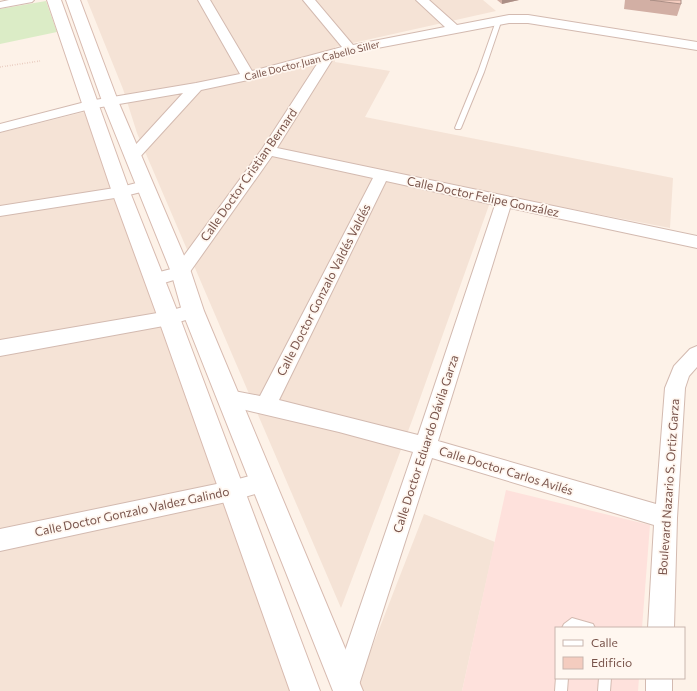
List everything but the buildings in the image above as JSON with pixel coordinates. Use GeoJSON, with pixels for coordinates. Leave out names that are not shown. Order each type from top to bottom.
{"type":"FeatureCollection","features":[{"type":"Feature","properties":{"kind":"street"},"geometry":{"type":"LineString","coordinates":[[0,5],[28,0]]}},
{"type":"Feature","properties":{"kind":"street"},"geometry":{"type":"LineString","coordinates":[[54,0],[100,103],[133,156],[144,186],[181,272],[193,311],[264,482],[347,689]]}},
{"type":"Feature","properties":{"kind":"street"},"geometry":{"type":"LineString","coordinates":[[73,0],[100,103],[121,192],[170,318],[231,491],[305,691]]}},
{"type":"Feature","properties":{"kind":"street"},"geometry":{"type":"LineString","coordinates":[[204,0],[248,76]]}},
{"type":"Feature","properties":{"kind":"street"},"geometry":{"type":"LineString","coordinates":[[309,0],[350,49]]}},
{"type":"Feature","properties":{"kind":"street"},"geometry":{"type":"LineString","coordinates":[[422,0],[455,30]]}},
{"type":"Feature","properties":{"kind":"street","name":"Calle Doctor Juan Cabello Siller"},"geometry":{"type":"LineString","coordinates":[[0,128],[100,103],[196,87],[248,76],[350,49],[518,18],[697,46]]}},
{"type":"Feature","properties":{"kind":"street","name":"Calle Doctor Cristian Bernard"},"geometry":{"type":"LineString","coordinates":[[181,272],[268,151],[330,54]]}},
{"type":"Feature","properties":{"kind":"street"},"geometry":{"type":"LineString","coordinates":[[133,156],[196,87]]}},
{"type":"Feature","properties":{"kind":"street","name":"Calle Doctor Felipe González"},"geometry":{"type":"LineString","coordinates":[[268,151],[697,242]]}},
{"type":"Feature","properties":{"kind":"street","name":"Calle Doctor Gonzalo Valdés Valdés"},"geometry":{"type":"LineString","coordinates":[[266,405],[382,175]]}},
{"type":"Feature","properties":{"kind":"street"},"geometry":{"type":"LineString","coordinates":[[0,210],[121,192],[144,186]]}},
{"type":"Feature","properties":{"kind":"street","name":"Calle Doctor Eduardo Dávila Garza"},"geometry":{"type":"LineString","coordinates":[[347,689],[504,202]]}},
{"type":"Feature","properties":{"kind":"street"},"geometry":{"type":"LineString","coordinates":[[154,280],[181,272]]}},
{"type":"Feature","properties":{"kind":"street"},"geometry":{"type":"LineString","coordinates":[[0,348],[170,318],[193,311]]}},
{"type":"Feature","properties":{"kind":"street","name":"Boulevard Nazario S. Ortiz Garza"},"geometry":{"type":"LineString","coordinates":[[661,627],[666,518],[675,388],[681,372],[697,354]]}},
{"type":"Feature","properties":{"kind":"street","name":"Calle Doctor Carlos Avilés"},"geometry":{"type":"LineString","coordinates":[[229,398],[266,405],[425,447],[666,518]]}},
{"type":"Feature","properties":{"kind":"street","name":"Calle Doctor Gonzalo Valdez Galindo"},"geometry":{"type":"LineString","coordinates":[[0,540],[231,491],[264,482]]}},
{"type":"Feature","properties":{"kind":"street"},"geometry":{"type":"LineString","coordinates":[[659,679],[659,691]]}},
{"type":"Feature","properties":{"kind":"lane"},"geometry":{"type":"LineString","coordinates":[[458,128],[481,72],[498,22]]}},
{"type":"Feature","properties":{"kind":"lane"},"geometry":{"type":"LineString","coordinates":[[569,627],[572,624],[585,627]]}},
{"type":"Feature","properties":{"kind":"lane"},"geometry":{"type":"LineString","coordinates":[[561,691],[562,679]]}},
{"type":"Feature","properties":{"kind":"lane"},"geometry":{"type":"LineString","coordinates":[[604,691],[605,679]]}},
{"type":"Feature","properties":{"kind":"path"},"geometry":{"type":"LineString","coordinates":[[0,67],[40,61]]}},
{"type":"Feature","properties":{"kind":"shaded area"},"geometry":{"type":"Polygon","coordinates":[[[87,0],[483,0],[496,11],[335,47],[335,62],[390,71],[365,117],[673,178],[670,228],[493,194],[413,418],[341,608],[137,133],[123,89],[87,0]]]}},
{"type":"Feature","properties":{"kind":"shaded area"},"geometry":{"type":"Polygon","coordinates":[[[84,112],[292,691],[0,691],[0,133],[84,112]]]}},
{"type":"Feature","properties":{"kind":"shaded area"},"geometry":{"type":"Polygon","coordinates":[[[506,490],[650,525],[642,627],[555,627],[555,679],[639,679],[638,691],[462,691],[506,490]]]}},
{"type":"Feature","properties":{"kind":"shaded area"},"geometry":{"type":"Polygon","coordinates":[[[424,514],[495,542],[462,691],[355,691],[424,514]]]}},
{"type":"Feature","properties":{"kind":"green space"},"geometry":{"type":"Polygon","coordinates":[[[46,1],[57,32],[0,44],[0,9],[46,1]]]}}]}
